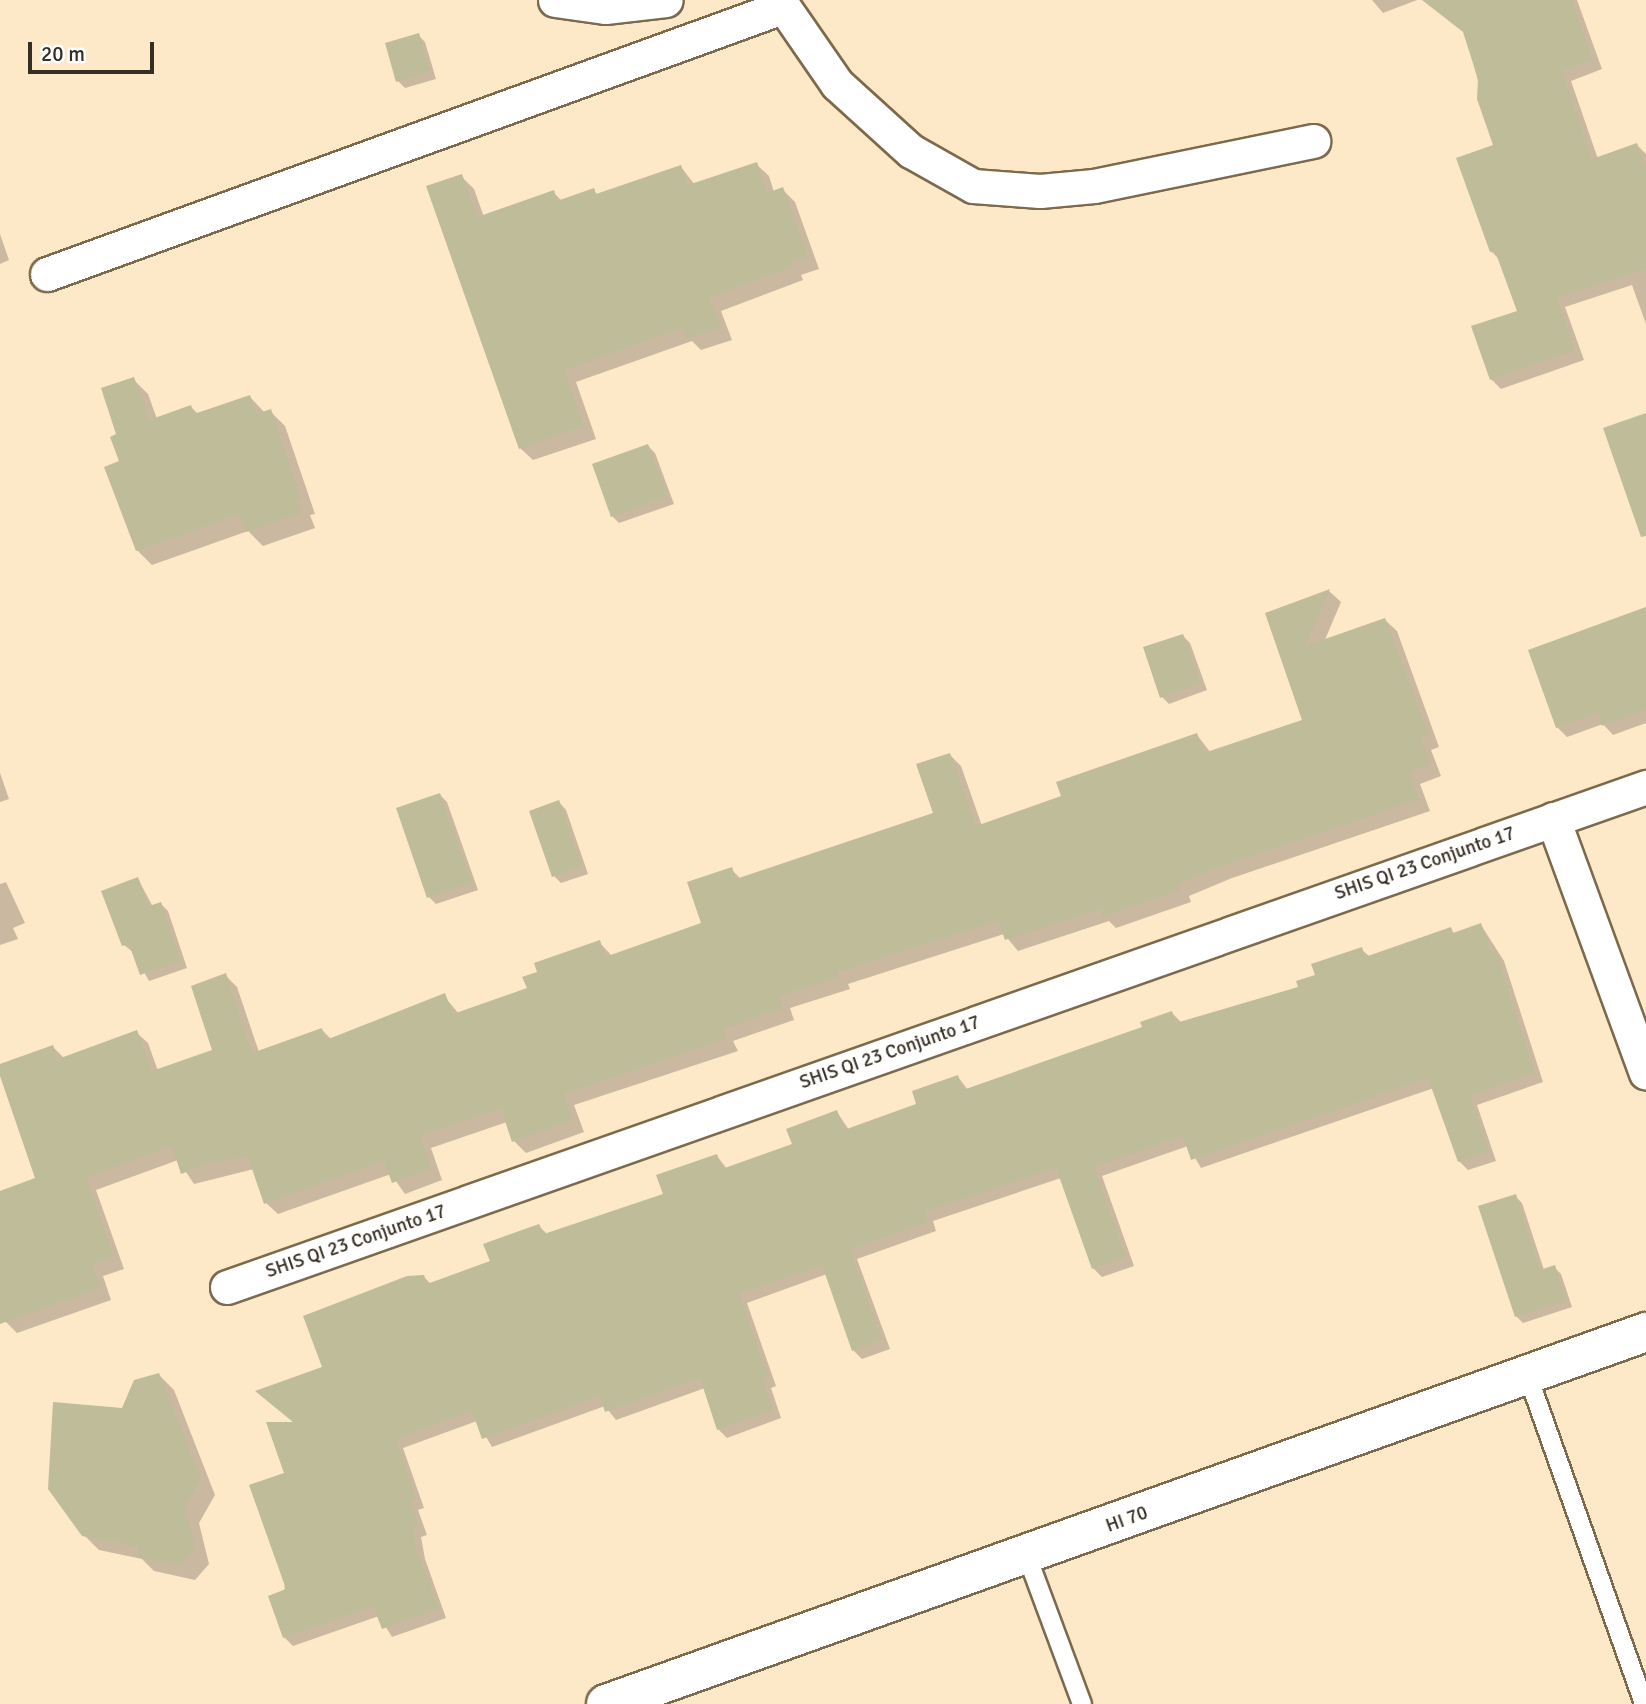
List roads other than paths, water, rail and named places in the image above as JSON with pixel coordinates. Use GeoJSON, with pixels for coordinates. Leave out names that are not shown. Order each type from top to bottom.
{"type":"FeatureCollection","features":[{"type":"Feature","properties":{"kind":"street"},"geometry":{"type":"LineString","coordinates":[[555,0],[609,3],[666,0]]}},
{"type":"Feature","properties":{"kind":"street"},"geometry":{"type":"LineString","coordinates":[[47,274],[780,4],[837,84],[911,151],[973,186],[1040,191],[1094,186],[1313,141]]}},
{"type":"Feature","properties":{"kind":"street","name":"SHIS QI 23 Conjunto 17"},"geometry":{"type":"LineString","coordinates":[[227,1287],[1646,787]]}},
{"type":"Feature","properties":{"kind":"street"},"geometry":{"type":"LineString","coordinates":[[1553,818],[1646,1073]]}},
{"type":"Feature","properties":{"kind":"street","name":"HI 70"},"geometry":{"type":"LineString","coordinates":[[606,1704],[1027,1556],[1646,1332]]}},
{"type":"Feature","properties":{"kind":"lane"},"geometry":{"type":"LineString","coordinates":[[1528,1376],[1644,1704]]}},
{"type":"Feature","properties":{"kind":"lane"},"geometry":{"type":"LineString","coordinates":[[1027,1556],[1082,1704]]}}]}
